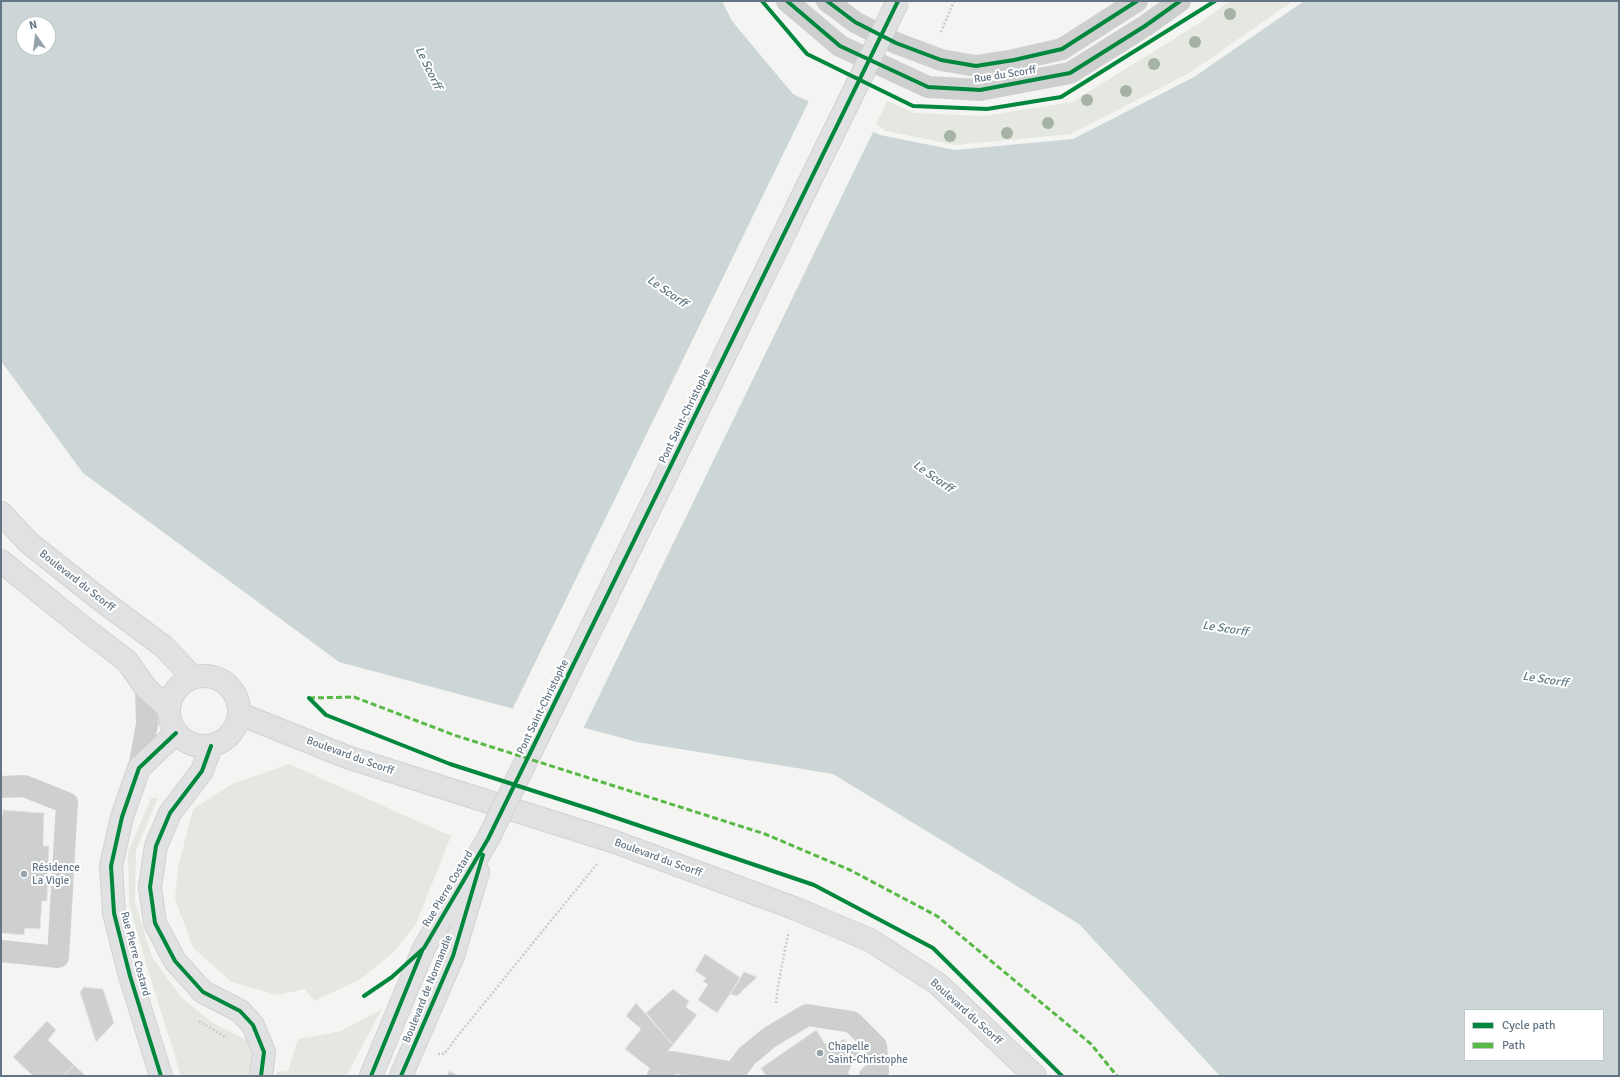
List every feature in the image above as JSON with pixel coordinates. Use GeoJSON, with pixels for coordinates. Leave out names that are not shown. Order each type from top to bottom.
{"type":"FeatureCollection","features":[{"type":"Feature","properties":{"kind":"main road","name":"Pont Saint-Christophe"},"geometry":{"type":"LineString","coordinates":[[488,839],[898,1]]}},
{"type":"Feature","properties":{"kind":"main road","name":"Boulevard du Scorff"},"geometry":{"type":"LineString","coordinates":[[1,513],[28,543],[163,646],[192,677]]}},
{"type":"Feature","properties":{"kind":"main road"},"geometry":{"type":"LineString","coordinates":[[3,566],[127,661],[146,688],[169,709]]}},
{"type":"Feature","properties":{"kind":"main road"},"geometry":{"type":"LineString","coordinates":[[204,675],[216,677],[226,683],[234,691],[239,702],[240,714],[235,729],[225,740],[211,746],[198,746],[186,742],[176,733],[170,722],[169,709],[172,696],[180,685],[192,677],[204,675]]}},
{"type":"Feature","properties":{"kind":"main road","name":"Boulevard du Scorff"},"geometry":{"type":"LineString","coordinates":[[240,714],[347,757],[615,842],[794,908],[870,940],[938,984],[1035,1076]]}},
{"type":"Feature","properties":{"kind":"main road","name":"Rue Pierre Costard"},"geometry":{"type":"LineString","coordinates":[[161,1076],[130,976],[114,913],[111,866],[122,817],[139,768],[176,733]]}},
{"type":"Feature","properties":{"kind":"main road"},"geometry":{"type":"LineString","coordinates":[[211,746],[202,771],[170,813],[156,846],[150,887],[155,923],[175,962],[203,992],[240,1011],[253,1025],[264,1052],[261,1076]]}},
{"type":"Feature","properties":{"kind":"main road","name":"Rue Pierre Costard"},"geometry":{"type":"LineString","coordinates":[[424,948],[488,839]]}},
{"type":"Feature","properties":{"kind":"main road","name":"Boulevard de Normandie"},"geometry":{"type":"LineString","coordinates":[[401,1076],[453,956],[488,839]]}},
{"type":"Feature","properties":{"kind":"main road","name":"Boulevard de Normandie"},"geometry":{"type":"LineString","coordinates":[[371,1076],[424,948]]}},
{"type":"Feature","properties":{"kind":"street","name":"Rue du Scorff"},"geometry":{"type":"LineString","coordinates":[[787,1],[840,46],[928,87],[980,90],[1070,74],[1180,1]]}},
{"type":"Feature","properties":{"kind":"street","name":"Rue du Scorff"},"geometry":{"type":"LineString","coordinates":[[827,1],[855,22],[896,43],[941,60],[976,66],[1014,60],[1062,49],[1137,1]]}},
{"type":"Feature","properties":{"kind":"street"},"geometry":{"type":"LineString","coordinates":[[139,768],[147,724],[146,688]]}},
{"type":"Feature","properties":{"kind":"street"},"geometry":{"type":"LineString","coordinates":[[1,787],[24,786],[67,803],[58,958],[1,951]]}},
{"type":"Feature","properties":{"kind":"street"},"geometry":{"type":"LineString","coordinates":[[658,1076],[672,1062],[735,1074],[748,1056],[770,1037],[807,1015],[852,1022],[876,1046],[878,1071],[870,1076]]}},
{"type":"Feature","properties":{"kind":"path"},"geometry":{"type":"LineString","coordinates":[[945,19],[954,1]]}},
{"type":"Feature","properties":{"kind":"path"},"geometry":{"type":"LineString","coordinates":[[464,1028],[615,842]]}},
{"type":"Feature","properties":{"kind":"path"},"geometry":{"type":"LineString","coordinates":[[778,986],[794,908]]}},
{"type":"Feature","properties":{"kind":"shaded area"},"geometry":{"type":"Polygon","coordinates":[[[1230,1],[1293,1],[1191,72],[1071,134],[955,145],[886,131],[876,124],[887,101],[915,113],[983,116],[1072,102],[1201,22],[1230,1]]]}},
{"type":"Feature","properties":{"kind":"shaded area"},"geometry":{"type":"Polygon","coordinates":[[[289,764],[451,836],[416,924],[394,952],[361,979],[314,1001],[305,989],[277,995],[232,982],[193,948],[175,899],[178,867],[193,809],[232,784],[289,764]]]}},
{"type":"Feature","properties":{"kind":"shaded area"},"geometry":{"type":"Polygon","coordinates":[[[151,798],[158,798],[136,850],[135,902],[152,957],[181,997],[213,1023],[249,1041],[254,1056],[251,1076],[181,1076],[129,904],[128,852],[151,798]]]}},
{"type":"Feature","properties":{"kind":"shaded area"},"geometry":{"type":"Polygon","coordinates":[[[382,1009],[346,1076],[276,1076],[277,1072],[288,1071],[298,1039],[341,1031],[382,1009]]]}},
{"type":"Feature","properties":{"kind":"water","name":"Le Scorff"},"geometry":{"type":"Polygon","coordinates":[[[1,1],[722,1],[732,21],[793,94],[880,135],[955,150],[1073,139],[1194,77],[1304,1],[1619,1],[1619,1076],[1220,1076],[1079,924],[833,774],[637,742],[339,662],[83,473],[1,361],[1,1]]]}},
{"type":"Feature","properties":{"kind":"pier"},"geometry":{"type":"Polygon","coordinates":[[[810,99],[874,130],[583,729],[512,710],[810,99]]]}},
{"type":"Feature","properties":{"kind":"building","name":"Résidence La Vigie"},"geometry":{"type":"Polygon","coordinates":[[[3,810],[44,813],[43,846],[49,846],[47,901],[42,901],[40,929],[25,928],[24,935],[1,933],[1,826],[3,810]]]}},
{"type":"Feature","properties":{"kind":"building"},"geometry":{"type":"Polygon","coordinates":[[[705,954],[741,978],[717,1013],[698,1000],[708,984],[703,982],[706,978],[695,971],[705,954]]]}},
{"type":"Feature","properties":{"kind":"building"},"geometry":{"type":"Polygon","coordinates":[[[744,972],[757,977],[737,996],[730,994],[744,972]]]}},
{"type":"Feature","properties":{"kind":"building"},"geometry":{"type":"Polygon","coordinates":[[[84,987],[103,989],[114,1023],[96,1042],[80,992],[84,987]]]}},
{"type":"Feature","properties":{"kind":"building"},"geometry":{"type":"Polygon","coordinates":[[[673,989],[689,1001],[686,1007],[697,1015],[673,1045],[646,1013],[673,989]]]}},
{"type":"Feature","properties":{"kind":"building"},"geometry":{"type":"Polygon","coordinates":[[[636,1003],[673,1045],[652,1070],[625,1049],[641,1029],[626,1016],[636,1003]]]}},
{"type":"Feature","properties":{"kind":"building"},"geometry":{"type":"Polygon","coordinates":[[[47,1021],[56,1030],[48,1040],[74,1065],[64,1076],[33,1076],[13,1057],[47,1021]]]}},
{"type":"Feature","properties":{"kind":"building","name":"Chapelle Saint-Christophe"},"geometry":{"type":"Polygon","coordinates":[[[816,1030],[825,1044],[840,1042],[843,1039],[846,1040],[843,1044],[861,1054],[860,1058],[855,1057],[848,1073],[851,1076],[766,1076],[761,1068],[816,1030]]]}},
{"type":"Feature","properties":{"kind":"building"},"geometry":{"type":"Polygon","coordinates":[[[74,1065],[86,1076],[64,1076],[74,1065]]]}},
{"type":"Feature","properties":{"kind":"building"},"geometry":{"type":"Polygon","coordinates":[[[449,1071],[459,1076],[447,1076],[449,1071]]]}},
{"type":"Feature","properties":{"kind":"marked path"},"geometry":{"type":"LineString","coordinates":[[309,698],[354,697],[454,735],[765,834],[850,870],[937,916],[1091,1044],[1117,1076]]}},
{"type":"Feature","properties":{"kind":"cycle path"},"geometry":{"type":"LineString","coordinates":[[762,1],[807,54],[913,106],[987,109],[1061,97],[1215,1]]}},
{"type":"Feature","properties":{"kind":"cycle path"},"geometry":{"type":"LineString","coordinates":[[787,1],[840,46],[928,87],[980,90],[1070,73],[1145,26],[1180,1]]}},
{"type":"Feature","properties":{"kind":"cycle path"},"geometry":{"type":"LineString","coordinates":[[827,1],[855,22],[896,43],[941,60],[976,66],[1014,60],[1062,49],[1137,1]]}},
{"type":"Feature","properties":{"kind":"cycle path"},"geometry":{"type":"LineString","coordinates":[[364,996],[392,977],[424,948],[488,839],[898,1]]}},
{"type":"Feature","properties":{"kind":"cycle path"},"geometry":{"type":"LineString","coordinates":[[309,698],[326,715],[450,764],[596,811],[814,885],[933,948],[1062,1076]]}},
{"type":"Feature","properties":{"kind":"cycle path"},"geometry":{"type":"LineString","coordinates":[[161,1076],[130,976],[114,913],[111,866],[122,817],[139,768],[176,733]]}},
{"type":"Feature","properties":{"kind":"cycle path"},"geometry":{"type":"LineString","coordinates":[[211,746],[202,771],[170,813],[156,846],[150,887],[155,923],[175,961],[203,992],[240,1011],[253,1025],[264,1052],[261,1076]]}},
{"type":"Feature","properties":{"kind":"cycle path"},"geometry":{"type":"LineString","coordinates":[[401,1076],[453,956],[483,855]]}},
{"type":"Feature","properties":{"kind":"cycle path"},"geometry":{"type":"LineString","coordinates":[[371,1076],[422,951]]}},
{"type":"Feature","properties":{"kind":"place","name":"Résidence La Vigie"},"geometry":{"type":"Point","coordinates":[24,874]}},
{"type":"Feature","properties":{"kind":"place","name":"Chapelle Saint-Christophe"},"geometry":{"type":"Point","coordinates":[820,1053]}}]}
